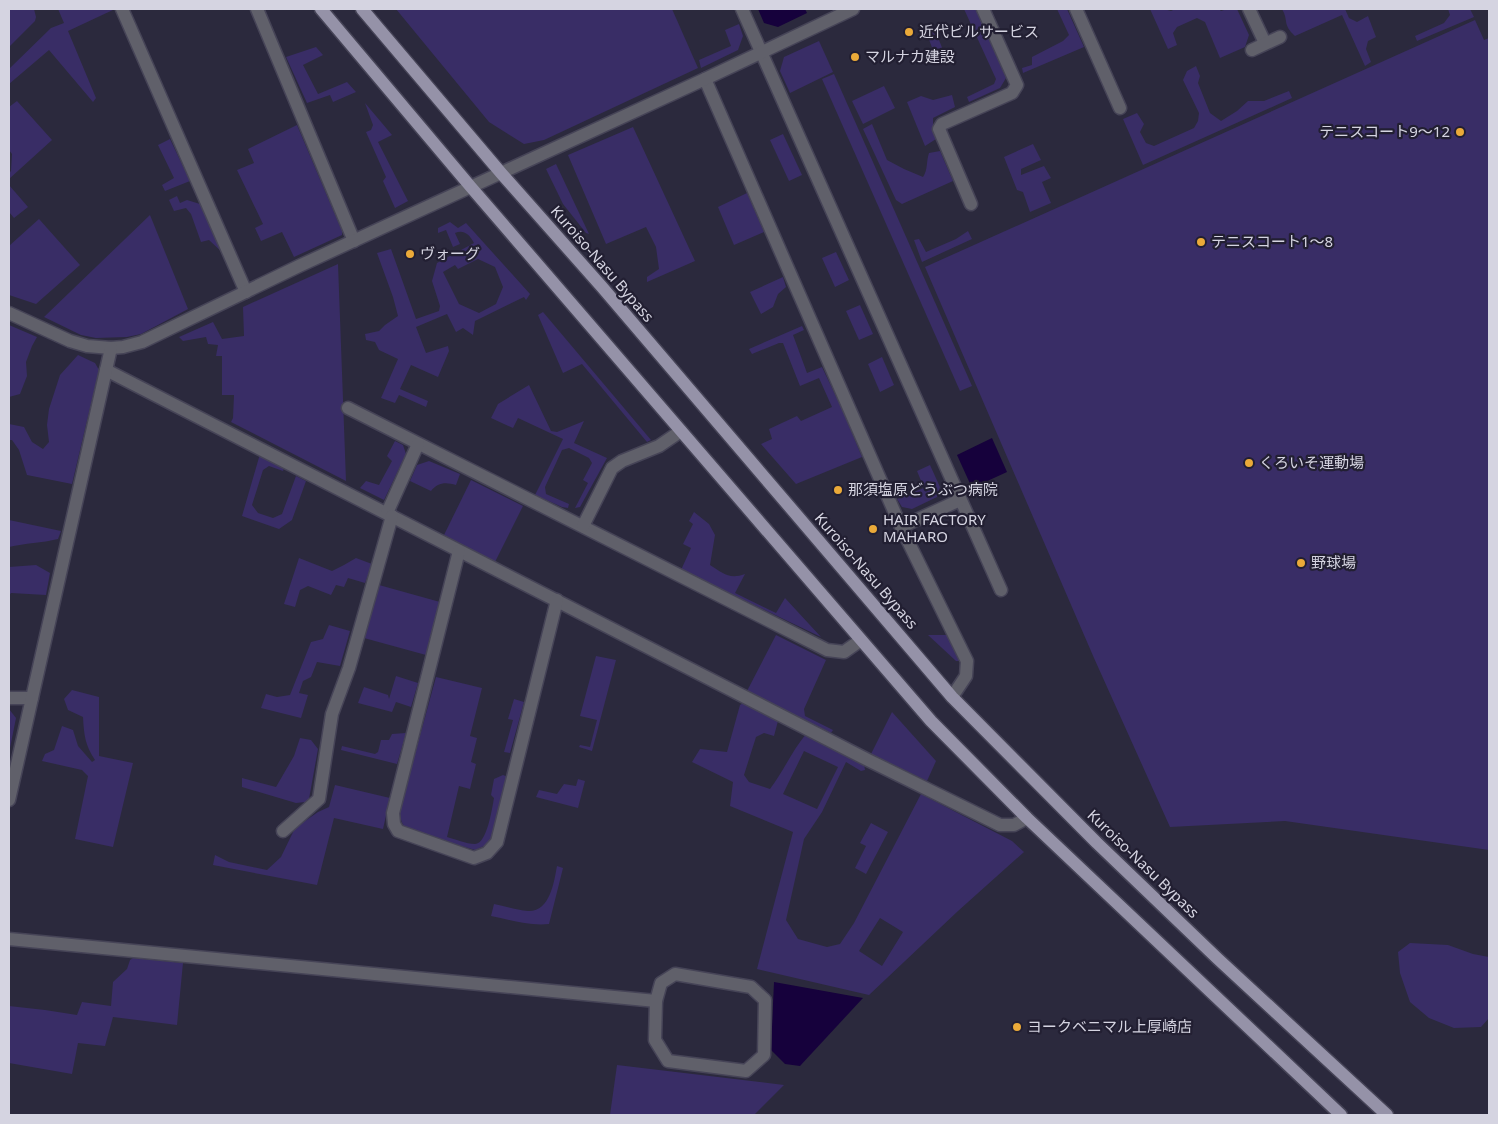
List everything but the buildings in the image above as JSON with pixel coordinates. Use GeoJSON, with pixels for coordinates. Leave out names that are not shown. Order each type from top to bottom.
{"type":"FeatureCollection","features":[{"type":"Feature","properties":{"kind":"main road"},"geometry":{"type":"LineString","coordinates":[[321,9],[470,186],[931,721],[1027,818],[1341,1115]]}},
{"type":"Feature","properties":{"kind":"main road","name":"Kuroiso-Nasu Bypass"},"geometry":{"type":"LineString","coordinates":[[362,9],[952,696],[1104,850],[1218,959],[1387,1115]]}},
{"type":"Feature","properties":{"kind":"street"},"geometry":{"type":"LineString","coordinates":[[122,9],[246,292]]}},
{"type":"Feature","properties":{"kind":"street"},"geometry":{"type":"LineString","coordinates":[[256,9],[354,241]]}},
{"type":"Feature","properties":{"kind":"street"},"geometry":{"type":"LineString","coordinates":[[742,9],[1001,590]]}},
{"type":"Feature","properties":{"kind":"street"},"geometry":{"type":"LineString","coordinates":[[9,313],[87,346],[111,348],[142,342],[470,186],[853,9]]}},
{"type":"Feature","properties":{"kind":"street"},"geometry":{"type":"LineString","coordinates":[[971,204],[940,130],[942,124],[1012,93],[1017,85],[983,9]]}},
{"type":"Feature","properties":{"kind":"street"},"geometry":{"type":"LineString","coordinates":[[1076,9],[1120,108]]}},
{"type":"Feature","properties":{"kind":"street"},"geometry":{"type":"LineString","coordinates":[[1249,9],[1265,43]]}},
{"type":"Feature","properties":{"kind":"street"},"geometry":{"type":"LineString","coordinates":[[1252,50],[1280,36]]}},
{"type":"Feature","properties":{"kind":"street"},"geometry":{"type":"LineString","coordinates":[[705,79],[902,527],[967,661],[966,676],[952,696]]}},
{"type":"Feature","properties":{"kind":"street"},"geometry":{"type":"LineString","coordinates":[[9,800],[111,348]]}},
{"type":"Feature","properties":{"kind":"street"},"geometry":{"type":"LineString","coordinates":[[106,370],[870,761],[1000,824],[1014,824],[1027,818]]}},
{"type":"Feature","properties":{"kind":"street"},"geometry":{"type":"LineString","coordinates":[[348,408],[827,650],[844,652],[862,640]]}},
{"type":"Feature","properties":{"kind":"street"},"geometry":{"type":"LineString","coordinates":[[583,526],[612,468],[622,461],[658,446],[681,431]]}},
{"type":"Feature","properties":{"kind":"street"},"geometry":{"type":"LineString","coordinates":[[283,831],[319,799],[332,714],[349,668],[389,514],[418,444]]}},
{"type":"Feature","properties":{"kind":"street"},"geometry":{"type":"LineString","coordinates":[[902,527],[960,500]]}},
{"type":"Feature","properties":{"kind":"street"},"geometry":{"type":"LineString","coordinates":[[459,551],[393,813],[394,824],[398,831],[474,858],[487,853],[497,842],[557,600]]}},
{"type":"Feature","properties":{"kind":"street"},"geometry":{"type":"LineString","coordinates":[[9,698],[32,698]]}},
{"type":"Feature","properties":{"kind":"street"},"geometry":{"type":"LineString","coordinates":[[9,939],[656,1001]]}},
{"type":"Feature","properties":{"kind":"street"},"geometry":{"type":"LineString","coordinates":[[675,974],[750,987],[765,1000],[764,1055],[746,1071],[668,1061],[655,1040],[656,1001],[661,983],[675,974]]}},
{"type":"Feature","properties":{"kind":"shaded area"},"geometry":{"type":"Polygon","coordinates":[[[9,9],[34,9],[36,17],[35,21],[9,47],[9,9]]]}},
{"type":"Feature","properties":{"kind":"shaded area"},"geometry":{"type":"Polygon","coordinates":[[[58,9],[115,9],[68,31],[96,98],[93,102],[49,50],[9,84],[9,69],[51,28],[64,23],[58,9]]]}},
{"type":"Feature","properties":{"kind":"shaded area"},"geometry":{"type":"Polygon","coordinates":[[[396,9],[672,9],[698,68],[544,140],[524,144],[489,122],[396,9]]]}},
{"type":"Feature","properties":{"kind":"shaded area"},"geometry":{"type":"Polygon","coordinates":[[[758,9],[805,9],[807,13],[778,27],[764,23],[758,9]]]}},
{"type":"Feature","properties":{"kind":"shaded area"},"geometry":{"type":"Polygon","coordinates":[[[964,9],[976,9],[1006,78],[1000,88],[969,102],[967,97],[994,84],[996,79],[964,9]]]}},
{"type":"Feature","properties":{"kind":"shaded area"},"geometry":{"type":"Polygon","coordinates":[[[1057,9],[1067,9],[1084,47],[1023,73],[1022,68],[1032,65],[1032,57],[1063,41],[1069,35],[1057,9]]]}},
{"type":"Feature","properties":{"kind":"shaded area"},"geometry":{"type":"Polygon","coordinates":[[[1150,9],[1171,11],[1175,9],[1219,9],[1221,11],[1237,9],[1249,35],[1245,47],[1220,58],[1205,22],[1197,18],[1177,27],[1173,33],[1177,45],[1168,49],[1150,9]]]}},
{"type":"Feature","properties":{"kind":"shaded area"},"geometry":{"type":"Polygon","coordinates":[[[1282,9],[1345,9],[1349,18],[1357,22],[1368,16],[1376,37],[1368,41],[1366,49],[1371,62],[1365,66],[1342,15],[1295,36],[1288,28],[1282,9]]]}},
{"type":"Feature","properties":{"kind":"shaded area"},"geometry":{"type":"Polygon","coordinates":[[[1448,9],[1470,9],[1474,17],[1417,41],[1415,36],[1444,23],[1450,15],[1448,9]]]}},
{"type":"Feature","properties":{"kind":"shaded area","name":"くろいそ運動場"},"geometry":{"type":"Polygon","coordinates":[[[1475,20],[1484,40],[1489,38],[1489,850],[1285,821],[1170,827],[1094,658],[925,267],[1475,20]]]}},
{"type":"Feature","properties":{"kind":"shaded area"},"geometry":{"type":"Polygon","coordinates":[[[739,24],[743,36],[738,50],[701,68],[699,60],[731,46],[725,30],[739,24]]]}},
{"type":"Feature","properties":{"kind":"shaded area"},"geometry":{"type":"Polygon","coordinates":[[[933,25],[945,55],[936,58],[925,29],[933,25]]]}},
{"type":"Feature","properties":{"kind":"shaded area"},"geometry":{"type":"Polygon","coordinates":[[[819,41],[833,72],[790,93],[780,71],[784,57],[819,41]]]}},
{"type":"Feature","properties":{"kind":"shaded area"},"geometry":{"type":"Polygon","coordinates":[[[316,47],[323,55],[303,65],[318,94],[347,82],[356,92],[333,102],[330,95],[307,103],[286,57],[316,47]]]}},
{"type":"Feature","properties":{"kind":"shaded area"},"geometry":{"type":"Polygon","coordinates":[[[1196,66],[1200,76],[1198,83],[1210,113],[1221,121],[1248,101],[1264,101],[1289,91],[1292,98],[1143,165],[1123,119],[1137,113],[1144,124],[1140,132],[1146,143],[1154,146],[1194,128],[1198,121],[1199,113],[1183,80],[1187,71],[1196,66]]]}},
{"type":"Feature","properties":{"kind":"shaded area"},"geometry":{"type":"Polygon","coordinates":[[[834,74],[972,386],[960,391],[822,79],[834,74]]]}},
{"type":"Feature","properties":{"kind":"shaded area"},"geometry":{"type":"Polygon","coordinates":[[[884,86],[895,108],[863,124],[852,101],[884,86]]]}},
{"type":"Feature","properties":{"kind":"shaded area"},"geometry":{"type":"Polygon","coordinates":[[[952,95],[955,107],[933,118],[933,130],[936,139],[925,146],[907,102],[921,96],[933,100],[952,95]]]}},
{"type":"Feature","properties":{"kind":"shaded area"},"geometry":{"type":"Polygon","coordinates":[[[17,101],[52,140],[9,179],[12,154],[9,150],[9,107],[17,101]]]}},
{"type":"Feature","properties":{"kind":"shaded area"},"geometry":{"type":"Polygon","coordinates":[[[365,103],[392,135],[378,142],[408,201],[395,208],[383,181],[386,177],[366,132],[371,130],[373,125],[365,103]]]}},
{"type":"Feature","properties":{"kind":"shaded area"},"geometry":{"type":"Polygon","coordinates":[[[872,124],[887,160],[923,177],[926,172],[929,153],[940,151],[953,181],[902,204],[896,200],[863,129],[872,124]]]}},
{"type":"Feature","properties":{"kind":"shaded area"},"geometry":{"type":"Polygon","coordinates":[[[297,125],[342,231],[342,235],[294,257],[282,232],[261,241],[255,228],[263,224],[237,170],[254,163],[248,149],[297,125]]]}},
{"type":"Feature","properties":{"kind":"shaded area"},"geometry":{"type":"Polygon","coordinates":[[[633,127],[695,261],[647,282],[647,277],[659,269],[656,247],[646,227],[606,244],[568,155],[633,127]]]}},
{"type":"Feature","properties":{"kind":"shaded area"},"geometry":{"type":"Polygon","coordinates":[[[783,134],[802,175],[789,181],[770,140],[783,134]]]}},
{"type":"Feature","properties":{"kind":"shaded area"},"geometry":{"type":"Polygon","coordinates":[[[170,139],[190,181],[165,191],[162,185],[174,178],[158,145],[170,139]]]}},
{"type":"Feature","properties":{"kind":"shaded area"},"geometry":{"type":"Polygon","coordinates":[[[1033,144],[1041,160],[1021,169],[1021,175],[1044,166],[1051,178],[1042,182],[1051,203],[1030,212],[1023,192],[1017,190],[1004,157],[1033,144]]]}},
{"type":"Feature","properties":{"kind":"shaded area"},"geometry":{"type":"Polygon","coordinates":[[[556,164],[589,234],[586,233],[563,204],[546,169],[556,164]]]}},
{"type":"Feature","properties":{"kind":"shaded area"},"geometry":{"type":"Polygon","coordinates":[[[9,185],[28,207],[14,218],[9,212],[9,185]]]}},
{"type":"Feature","properties":{"kind":"shaded area"},"geometry":{"type":"Polygon","coordinates":[[[747,193],[764,232],[734,245],[718,207],[747,193]]]}},
{"type":"Feature","properties":{"kind":"shaded area"},"geometry":{"type":"Polygon","coordinates":[[[177,196],[180,203],[187,200],[204,204],[224,254],[209,240],[201,242],[191,214],[186,208],[174,211],[169,200],[177,196]]]}},
{"type":"Feature","properties":{"kind":"shaded area"},"geometry":{"type":"Polygon","coordinates":[[[150,215],[188,309],[141,334],[127,337],[96,338],[81,335],[44,317],[150,215]]]}},
{"type":"Feature","properties":{"kind":"shaded area"},"geometry":{"type":"Polygon","coordinates":[[[39,219],[80,265],[36,304],[9,295],[9,246],[39,219]]]}},
{"type":"Feature","properties":{"kind":"shaded area"},"geometry":{"type":"Polygon","coordinates":[[[450,222],[458,228],[466,223],[530,294],[526,300],[524,297],[475,321],[473,335],[463,328],[456,332],[447,314],[416,327],[426,353],[448,346],[449,351],[438,377],[411,365],[400,389],[428,401],[426,407],[399,395],[395,403],[381,398],[398,359],[379,350],[375,342],[366,340],[365,334],[379,331],[398,316],[377,253],[391,249],[416,319],[439,311],[440,306],[432,281],[437,263],[474,243],[471,237],[458,232],[455,233],[460,244],[453,247],[446,230],[438,233],[438,228],[450,222]],[[478,259],[458,269],[455,265],[443,272],[459,304],[479,313],[496,304],[503,287],[495,267],[478,259]]]}},
{"type":"Feature","properties":{"kind":"shaded area"},"geometry":{"type":"Polygon","coordinates":[[[968,231],[972,239],[922,262],[914,240],[919,239],[926,252],[956,239],[968,231]]]}},
{"type":"Feature","properties":{"kind":"shaded area"},"geometry":{"type":"Polygon","coordinates":[[[836,252],[849,280],[835,287],[822,258],[836,252]]]}},
{"type":"Feature","properties":{"kind":"shaded area"},"geometry":{"type":"Polygon","coordinates":[[[338,264],[346,481],[231,422],[233,418],[234,395],[222,395],[222,356],[216,356],[218,345],[208,344],[206,337],[183,341],[179,337],[213,322],[222,339],[244,336],[243,307],[338,264]]]}},
{"type":"Feature","properties":{"kind":"shaded area"},"geometry":{"type":"Polygon","coordinates":[[[783,277],[786,287],[778,294],[773,307],[761,314],[750,292],[783,277]]]}},
{"type":"Feature","properties":{"kind":"shaded area"},"geometry":{"type":"Polygon","coordinates":[[[860,305],[873,334],[859,340],[846,311],[860,305]]]}},
{"type":"Feature","properties":{"kind":"shaded area"},"geometry":{"type":"Polygon","coordinates":[[[543,312],[651,440],[647,442],[582,364],[563,373],[538,315],[543,312]]]}},
{"type":"Feature","properties":{"kind":"shaded area"},"geometry":{"type":"Polygon","coordinates":[[[9,325],[37,337],[26,362],[27,376],[20,394],[9,397],[9,325]]]}},
{"type":"Feature","properties":{"kind":"shaded area"},"geometry":{"type":"Polygon","coordinates":[[[802,326],[804,330],[793,335],[807,373],[822,367],[862,457],[796,484],[761,444],[772,439],[769,429],[797,416],[801,421],[832,407],[819,378],[800,386],[783,343],[752,354],[749,349],[802,326]]]}},
{"type":"Feature","properties":{"kind":"shaded area"},"geometry":{"type":"Polygon","coordinates":[[[78,355],[95,363],[99,370],[72,484],[27,475],[19,450],[12,440],[9,440],[9,424],[24,427],[32,442],[43,449],[49,442],[47,425],[49,409],[60,375],[78,355]]]}},
{"type":"Feature","properties":{"kind":"shaded area"},"geometry":{"type":"Polygon","coordinates":[[[882,357],[894,385],[880,392],[868,364],[882,357]]]}},
{"type":"Feature","properties":{"kind":"shaded area"},"geometry":{"type":"Polygon","coordinates":[[[529,385],[551,431],[557,432],[584,421],[574,443],[607,458],[580,507],[575,508],[588,483],[583,480],[592,463],[589,458],[569,448],[562,450],[545,487],[546,494],[569,504],[568,508],[562,507],[535,495],[563,439],[518,418],[513,428],[491,418],[498,404],[529,385]]]}},
{"type":"Feature","properties":{"kind":"shaded area"},"geometry":{"type":"Polygon","coordinates":[[[992,438],[1007,472],[972,488],[957,455],[992,438]]]}},
{"type":"Feature","properties":{"kind":"shaded area"},"geometry":{"type":"Polygon","coordinates":[[[395,441],[403,445],[406,454],[384,500],[360,488],[366,481],[379,485],[392,461],[387,456],[395,441]]]}},
{"type":"Feature","properties":{"kind":"shaded area"},"geometry":{"type":"Polygon","coordinates":[[[260,454],[284,468],[283,471],[269,466],[263,470],[252,505],[258,513],[273,518],[282,514],[296,476],[306,481],[292,520],[279,529],[242,516],[260,454]]]}},
{"type":"Feature","properties":{"kind":"shaded area"},"geometry":{"type":"Polygon","coordinates":[[[429,461],[460,474],[456,485],[442,484],[436,486],[431,491],[410,481],[417,465],[429,461]]]}},
{"type":"Feature","properties":{"kind":"shaded area"},"geometry":{"type":"Polygon","coordinates":[[[930,465],[940,487],[937,497],[912,509],[902,507],[897,499],[924,488],[917,471],[930,465]]]}},
{"type":"Feature","properties":{"kind":"shaded area"},"geometry":{"type":"Polygon","coordinates":[[[471,480],[523,506],[495,562],[444,535],[471,480]]]}},
{"type":"Feature","properties":{"kind":"shaded area"},"geometry":{"type":"Polygon","coordinates":[[[694,512],[709,524],[715,535],[710,565],[730,576],[745,574],[735,593],[776,613],[785,598],[821,637],[681,570],[691,548],[683,544],[693,524],[689,521],[694,512]]]}},
{"type":"Feature","properties":{"kind":"shaded area"},"geometry":{"type":"Polygon","coordinates":[[[9,520],[61,531],[58,539],[9,547],[9,520]]]}},
{"type":"Feature","properties":{"kind":"shaded area"},"geometry":{"type":"Polygon","coordinates":[[[299,558],[332,571],[356,558],[372,564],[365,583],[348,578],[344,587],[336,585],[331,595],[308,586],[300,590],[295,607],[284,604],[299,558]]]}},
{"type":"Feature","properties":{"kind":"shaded area"},"geometry":{"type":"Polygon","coordinates":[[[36,565],[50,573],[46,595],[11,593],[9,596],[9,567],[36,565]]]}},
{"type":"Feature","properties":{"kind":"shaded area"},"geometry":{"type":"Polygon","coordinates":[[[379,585],[440,602],[426,655],[364,638],[379,585]]]}},
{"type":"Feature","properties":{"kind":"shaded area"},"geometry":{"type":"Polygon","coordinates":[[[329,625],[350,631],[340,666],[317,662],[311,677],[303,681],[299,693],[308,695],[301,718],[261,708],[266,694],[277,697],[290,695],[311,642],[323,639],[329,625]]]}},
{"type":"Feature","properties":{"kind":"shaded area"},"geometry":{"type":"Polygon","coordinates":[[[776,635],[826,660],[804,709],[805,716],[833,730],[831,733],[747,691],[776,635]]]}},
{"type":"Feature","properties":{"kind":"shaded area"},"geometry":{"type":"Polygon","coordinates":[[[928,635],[947,635],[959,661],[956,661],[928,635]]]}},
{"type":"Feature","properties":{"kind":"shaded area"},"geometry":{"type":"Polygon","coordinates":[[[596,656],[616,660],[592,751],[579,747],[580,745],[590,747],[597,720],[580,716],[596,656]]]}},
{"type":"Feature","properties":{"kind":"shaded area"},"geometry":{"type":"Polygon","coordinates":[[[396,676],[418,683],[411,707],[396,702],[392,712],[358,703],[364,687],[388,695],[389,699],[396,676]]]}},
{"type":"Feature","properties":{"kind":"shaded area"},"geometry":{"type":"Polygon","coordinates":[[[436,677],[482,688],[470,736],[477,738],[471,762],[476,764],[470,789],[459,786],[447,837],[468,843],[475,844],[479,842],[486,832],[490,817],[494,798],[491,795],[494,779],[503,775],[508,777],[492,838],[484,846],[475,850],[407,830],[401,818],[400,809],[436,677]]]}},
{"type":"Feature","properties":{"kind":"shaded area"},"geometry":{"type":"Polygon","coordinates":[[[72,690],[99,697],[99,756],[133,763],[113,847],[75,839],[88,776],[82,770],[42,761],[45,754],[54,750],[62,726],[73,730],[78,746],[92,762],[95,760],[86,740],[83,717],[68,710],[64,699],[72,690]]]}},
{"type":"Feature","properties":{"kind":"shaded area"},"geometry":{"type":"Polygon","coordinates":[[[514,699],[524,702],[510,753],[504,752],[513,720],[508,719],[514,699]]]}},
{"type":"Feature","properties":{"kind":"shaded area"},"geometry":{"type":"Polygon","coordinates":[[[743,703],[778,721],[774,736],[764,733],[756,737],[744,775],[749,782],[770,789],[806,734],[864,764],[865,770],[861,771],[846,762],[822,812],[804,839],[786,920],[798,939],[827,947],[840,944],[854,923],[921,794],[1012,841],[1024,852],[869,995],[757,969],[793,832],[730,806],[733,782],[692,762],[700,749],[727,752],[740,705],[743,703]],[[804,751],[783,794],[817,809],[838,767],[804,751]],[[880,918],[859,951],[882,966],[903,932],[880,918]]]}},
{"type":"Feature","properties":{"kind":"shaded area"},"geometry":{"type":"Polygon","coordinates":[[[9,709],[16,718],[9,753],[9,709]]]}},
{"type":"Feature","properties":{"kind":"shaded area"},"geometry":{"type":"Polygon","coordinates":[[[892,712],[936,761],[927,781],[871,754],[892,712]]]}},
{"type":"Feature","properties":{"kind":"shaded area"},"geometry":{"type":"Polygon","coordinates":[[[406,733],[397,764],[341,750],[342,746],[375,754],[378,752],[381,740],[389,740],[392,734],[406,733]]]}},
{"type":"Feature","properties":{"kind":"shaded area"},"geometry":{"type":"Polygon","coordinates":[[[300,738],[311,740],[318,749],[309,799],[305,802],[296,803],[242,787],[242,778],[276,787],[294,756],[300,738]]]}},
{"type":"Feature","properties":{"kind":"shaded area"},"geometry":{"type":"Polygon","coordinates":[[[578,779],[585,781],[578,808],[536,797],[539,790],[557,794],[564,784],[576,786],[578,779]]]}},
{"type":"Feature","properties":{"kind":"shaded area"},"geometry":{"type":"Polygon","coordinates":[[[335,785],[390,798],[383,829],[334,818],[317,885],[213,865],[215,855],[229,862],[267,870],[281,857],[295,828],[318,812],[329,807],[335,785]]]}},
{"type":"Feature","properties":{"kind":"shaded area"},"geometry":{"type":"Polygon","coordinates":[[[871,823],[888,832],[866,874],[855,868],[866,846],[860,843],[871,823]]]}},
{"type":"Feature","properties":{"kind":"shaded area"},"geometry":{"type":"Polygon","coordinates":[[[557,866],[563,868],[549,924],[512,921],[491,916],[494,904],[528,911],[541,907],[550,895],[557,866]]]}},
{"type":"Feature","properties":{"kind":"shaded area"},"geometry":{"type":"Polygon","coordinates":[[[1410,943],[1448,945],[1473,954],[1489,957],[1489,1018],[1481,1027],[1454,1028],[1429,1018],[1410,1002],[1400,973],[1398,952],[1410,943]]]}},
{"type":"Feature","properties":{"kind":"shaded area"},"geometry":{"type":"Polygon","coordinates":[[[133,958],[183,963],[177,1025],[113,1017],[105,1046],[78,1043],[72,1074],[9,1063],[9,1006],[77,1015],[82,1002],[111,1006],[113,982],[127,969],[130,960],[133,958]]]}},
{"type":"Feature","properties":{"kind":"shaded area"},"geometry":{"type":"Polygon","coordinates":[[[774,982],[863,998],[800,1066],[785,1064],[771,1050],[774,982]]]}},
{"type":"Feature","properties":{"kind":"shaded area"},"geometry":{"type":"Polygon","coordinates":[[[617,1065],[784,1085],[754,1115],[610,1115],[617,1065]]]}},
{"type":"Feature","properties":{"kind":"place","name":"近代ビルサービス"},"geometry":{"type":"Point","coordinates":[909,32]}},
{"type":"Feature","properties":{"kind":"place","name":"マルナカ建設"},"geometry":{"type":"Point","coordinates":[855,57]}},
{"type":"Feature","properties":{"kind":"place","name":"テニスコート9～12"},"geometry":{"type":"Point","coordinates":[1460,132]}},
{"type":"Feature","properties":{"kind":"place","name":"テニスコート1～8"},"geometry":{"type":"Point","coordinates":[1201,242]}},
{"type":"Feature","properties":{"kind":"place","name":"ヴォーグ"},"geometry":{"type":"Point","coordinates":[410,254]}},
{"type":"Feature","properties":{"kind":"place","name":"くろいそ運動場"},"geometry":{"type":"Point","coordinates":[1249,463]}},
{"type":"Feature","properties":{"kind":"place","name":"那須塩原どうぶつ病院"},"geometry":{"type":"Point","coordinates":[838,490]}},
{"type":"Feature","properties":{"kind":"place","name":"HAIR FACTORY MAHARO"},"geometry":{"type":"Point","coordinates":[873,529]}},
{"type":"Feature","properties":{"kind":"place","name":"野球場"},"geometry":{"type":"Point","coordinates":[1301,563]}},
{"type":"Feature","properties":{"kind":"place","name":"ヨークベニマル上厚崎店"},"geometry":{"type":"Point","coordinates":[1017,1027]}}]}
